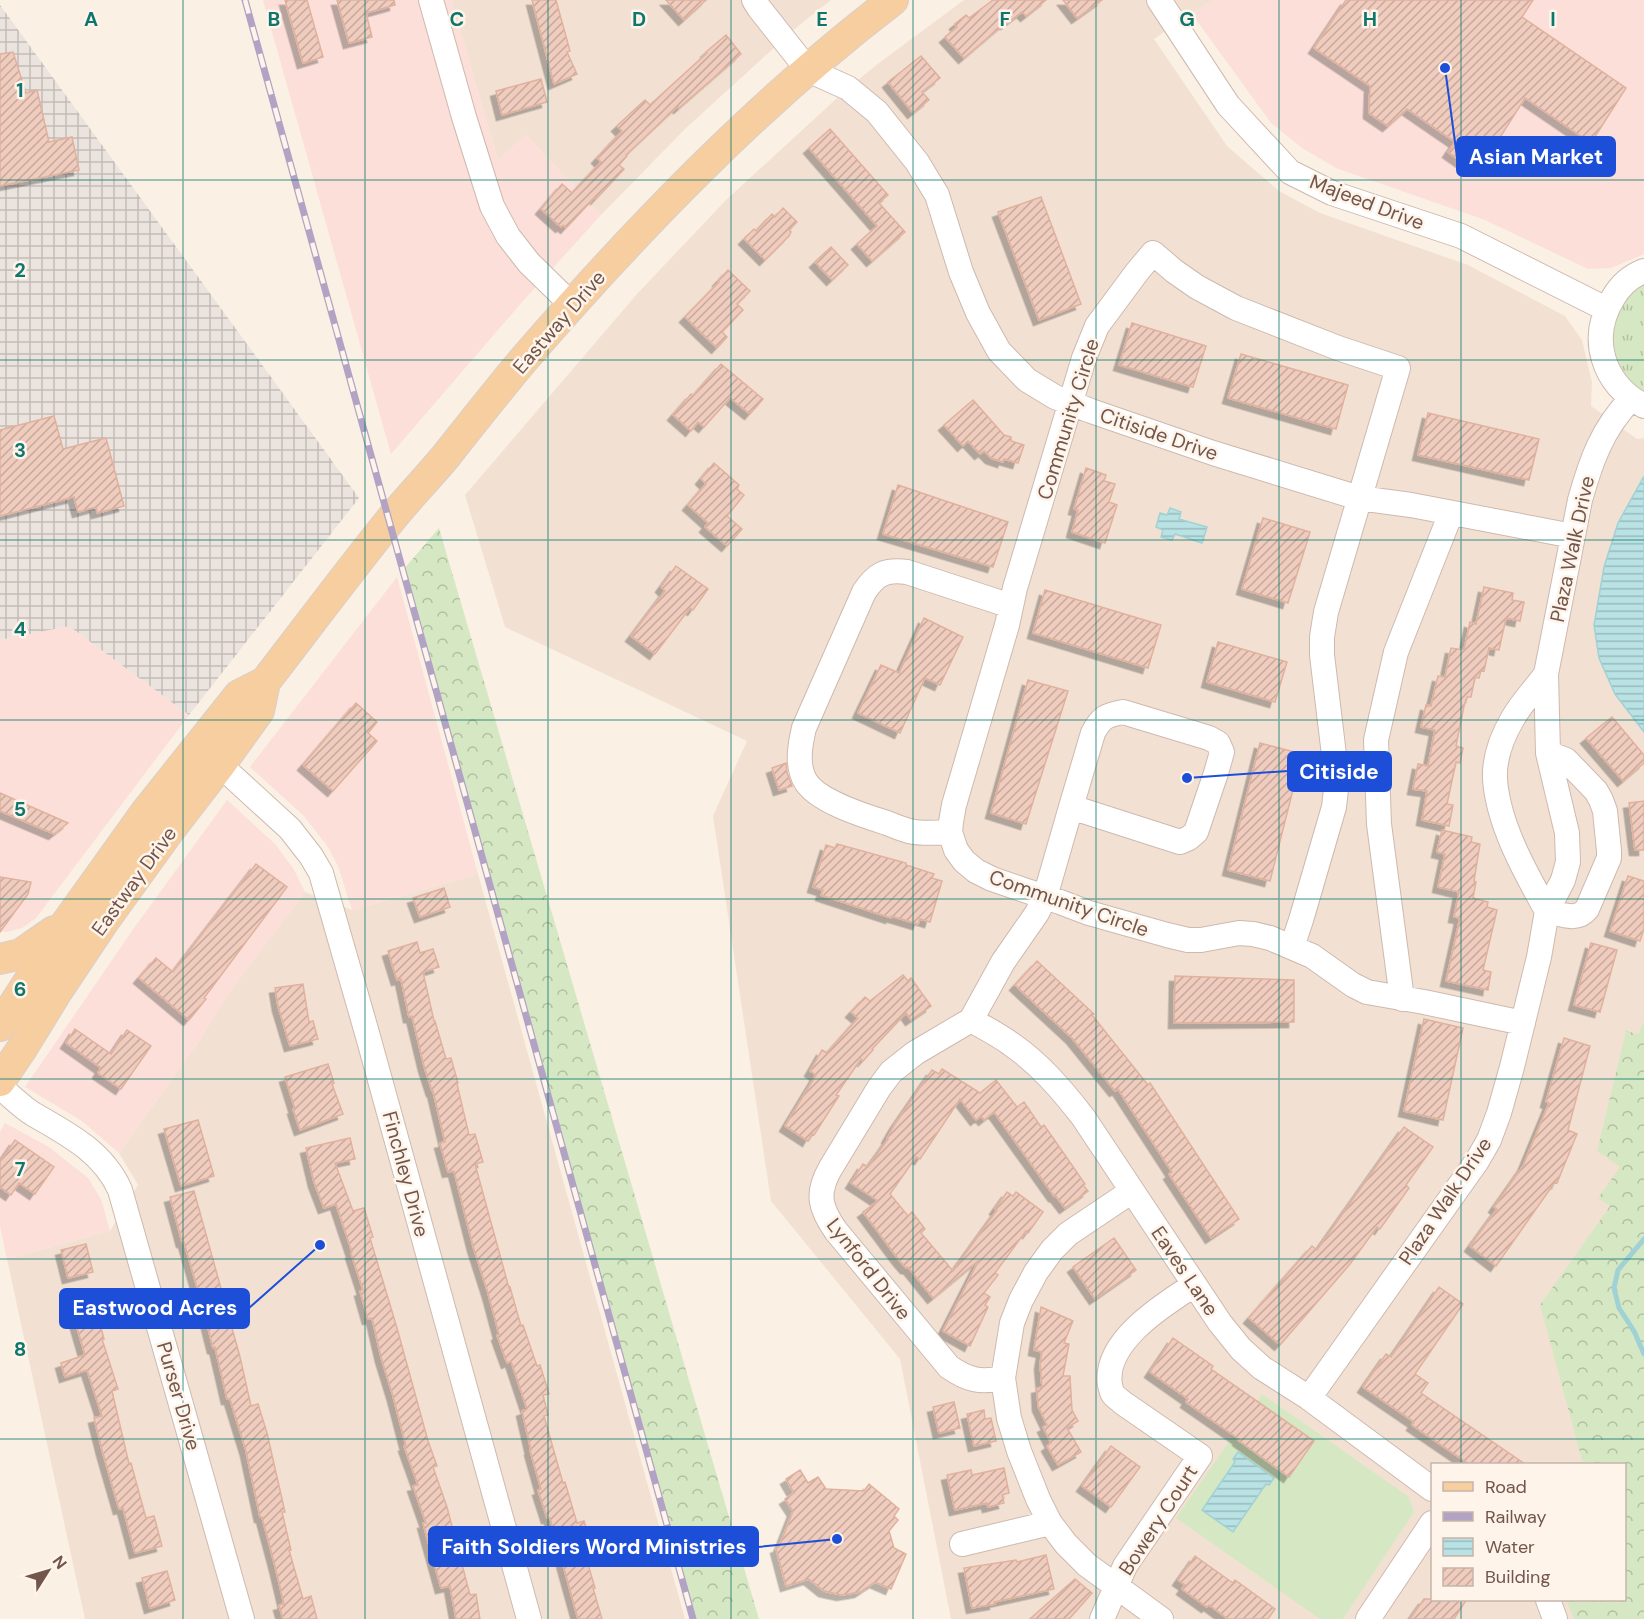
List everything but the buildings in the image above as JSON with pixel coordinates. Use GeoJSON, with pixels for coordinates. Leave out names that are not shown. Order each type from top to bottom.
{"type":"FeatureCollection","features":[{"type":"Feature","properties":{"kind":"main road","name":"Eastway Drive"},"geometry":{"type":"LineString","coordinates":[[0,1026],[67,922],[145,813],[239,695],[265,682],[389,522],[444,459],[524,360],[627,245],[701,168],[808,70],[893,0]]}},
{"type":"Feature","properties":{"kind":"main road","name":"Eastway Drive"},"geometry":{"type":"LineString","coordinates":[[0,1081],[91,940],[259,711],[265,682]]}},
{"type":"Feature","properties":{"kind":"main road"},"geometry":{"type":"LineString","coordinates":[[0,959],[21,954],[67,922]]}},
{"type":"Feature","properties":{"kind":"street"},"geometry":{"type":"LineString","coordinates":[[431,0],[492,206],[501,224],[529,263],[572,305]]}},
{"type":"Feature","properties":{"kind":"street"},"geometry":{"type":"LineString","coordinates":[[754,0],[808,70]]}},
{"type":"Feature","properties":{"kind":"street","name":"Majeed Drive"},"geometry":{"type":"LineString","coordinates":[[1159,0],[1228,105],[1290,172],[1332,193],[1461,236],[1606,309]]}},
{"type":"Feature","properties":{"kind":"street","name":"Citiside Drive"},"geometry":{"type":"LineString","coordinates":[[808,70],[848,88],[877,112],[917,162],[937,195],[961,272],[978,313],[999,351],[1027,380],[1053,396],[1213,453],[1359,498],[1411,505],[1573,536]]}},
{"type":"Feature","properties":{"kind":"street","name":"Community Circle"},"geometry":{"type":"LineString","coordinates":[[1292,946],[1334,807],[1337,780],[1322,655],[1326,612],[1398,368],[1338,348],[1236,308],[1189,281],[1153,253],[1097,326],[1084,358],[954,805],[950,832],[956,850],[976,871],[1021,890],[1089,913],[1188,940],[1246,934],[1270,938],[1312,956],[1353,986],[1367,993],[1523,1023]]}},
{"type":"Feature","properties":{"kind":"street"},"geometry":{"type":"LineString","coordinates":[[1637,403],[1619,388],[1609,374],[1600,342],[1601,325],[1606,309],[1618,290],[1635,274],[1644,271]]}},
{"type":"Feature","properties":{"kind":"street","name":"Plaza Walk Drive"},"geometry":{"type":"LineString","coordinates":[[1309,1398],[1477,1161],[1489,1140],[1499,1113],[1539,957],[1547,911],[1563,879],[1568,862],[1567,833],[1548,753],[1546,674],[1587,473],[1598,446],[1616,416],[1637,403]]}},
{"type":"Feature","properties":{"kind":"street"},"geometry":{"type":"LineString","coordinates":[[1402,999],[1379,824],[1376,740],[1396,652],[1451,513]]}},
{"type":"Feature","properties":{"kind":"street"},"geometry":{"type":"LineString","coordinates":[[950,832],[909,831],[850,810],[815,791],[806,783],[802,773],[800,743],[804,728],[864,592],[871,581],[879,575],[896,571],[907,572],[1011,606]]}},
{"type":"Feature","properties":{"kind":"street","name":"Plaza Walk Drive"},"geometry":{"type":"LineString","coordinates":[[1546,674],[1514,716],[1497,758],[1495,778],[1500,807],[1509,835],[1547,911]]}},
{"type":"Feature","properties":{"kind":"street"},"geometry":{"type":"LineString","coordinates":[[971,1020],[1003,962],[1037,913],[1045,897],[1071,807],[1093,733],[1099,722],[1109,715],[1123,712],[1211,739],[1218,743],[1222,752],[1196,832],[1190,838],[1180,842],[1071,807]]}},
{"type":"Feature","properties":{"kind":"street"},"geometry":{"type":"LineString","coordinates":[[1547,911],[1577,917],[1583,915],[1606,866],[1610,851],[1605,811],[1596,791],[1566,760],[1548,753]]}},
{"type":"Feature","properties":{"kind":"street","name":"Finchley Drive"},"geometry":{"type":"LineString","coordinates":[[220,765],[290,829],[321,873],[530,1619]]}},
{"type":"Feature","properties":{"kind":"street","name":"Eaves Lane"},"geometry":{"type":"LineString","coordinates":[[971,1020],[1012,1044],[1041,1068],[1062,1090],[1083,1117],[1220,1323],[1241,1349],[1262,1368],[1309,1398],[1431,1488]]}},
{"type":"Feature","properties":{"kind":"street","name":"Lynford Drive"},"geometry":{"type":"LineString","coordinates":[[971,1020],[915,1053],[891,1072],[830,1169],[823,1182],[821,1199],[828,1220],[836,1231],[949,1367],[962,1376],[977,1381],[1003,1378]]}},
{"type":"Feature","properties":{"kind":"street","name":"Purser Drive"},"geometry":{"type":"LineString","coordinates":[[0,1088],[32,1113],[92,1151],[115,1179],[242,1619]]}},
{"type":"Feature","properties":{"kind":"street"},"geometry":{"type":"LineString","coordinates":[[1132,1191],[1068,1234],[1052,1250],[1036,1272],[1012,1323],[1003,1378],[1009,1418],[1019,1451],[1050,1523],[1086,1565],[1161,1619]]}},
{"type":"Feature","properties":{"kind":"street","name":"Bowery Court"},"geometry":{"type":"LineString","coordinates":[[1116,1586],[1125,1566],[1200,1456],[1123,1403],[1112,1393],[1109,1375],[1120,1348],[1134,1330],[1153,1313],[1194,1285]]}},
{"type":"Feature","properties":{"kind":"street"},"geometry":{"type":"LineString","coordinates":[[962,1544],[1050,1523]]}},
{"type":"Feature","properties":{"kind":"street"},"geometry":{"type":"LineString","coordinates":[[1368,1619],[1431,1524]]}},
{"type":"Feature","properties":{"kind":"street"},"geometry":{"type":"LineString","coordinates":[[1102,1619],[1116,1586]]}},
{"type":"Feature","properties":{"kind":"street"},"geometry":{"type":"LineString","coordinates":[[1549,1601],[1555,1619]]}},
{"type":"Feature","properties":{"kind":"shaded area"},"geometry":{"type":"Polygon","coordinates":[[[263,0],[451,0],[498,160],[526,135],[601,215],[523,301],[391,454],[263,0]]]}},
{"type":"Feature","properties":{"kind":"shaded area"},"geometry":{"type":"Polygon","coordinates":[[[451,0],[831,0],[797,27],[686,128],[601,215],[526,135],[498,160],[451,0]]]}},
{"type":"Feature","properties":{"kind":"shaded area"},"geometry":{"type":"Polygon","coordinates":[[[964,0],[1213,0],[1154,39],[1227,146],[1279,191],[1320,213],[1468,265],[1565,316],[1582,340],[1592,382],[1591,406],[1637,439],[1644,438],[1644,1619],[951,1619],[900,1359],[771,1201],[713,816],[747,741],[505,627],[465,495],[637,294],[726,200],[848,88],[964,0]]]}},
{"type":"Feature","properties":{"kind":"shaded area"},"geometry":{"type":"Polygon","coordinates":[[[1213,0],[1644,0],[1644,254],[1611,268],[1588,269],[1485,220],[1336,168],[1302,148],[1271,123],[1192,14],[1213,0]]]}},
{"type":"Feature","properties":{"kind":"shaded area"},"geometry":{"type":"Polygon","coordinates":[[[0,5],[359,498],[189,715],[69,626],[0,640],[0,5]]]}},
{"type":"Feature","properties":{"kind":"shaded area"},"geometry":{"type":"Polygon","coordinates":[[[397,577],[478,874],[352,910],[338,866],[328,847],[304,816],[250,767],[397,577]]]}},
{"type":"Feature","properties":{"kind":"shaded area"},"geometry":{"type":"Polygon","coordinates":[[[69,626],[189,715],[36,918],[22,928],[6,932],[0,931],[0,640],[69,626]]]}},
{"type":"Feature","properties":{"kind":"shaded area"},"geometry":{"type":"Polygon","coordinates":[[[227,800],[275,844],[293,868],[305,892],[229,992],[201,1038],[119,1153],[82,1121],[25,1087],[134,928],[227,800]]]}},
{"type":"Feature","properties":{"kind":"shaded area"},"geometry":{"type":"Polygon","coordinates":[[[478,874],[685,1619],[85,1619],[7,1259],[110,1231],[138,1185],[119,1153],[201,1038],[229,992],[305,892],[352,910],[478,874]]]}},
{"type":"Feature","properties":{"kind":"shaded area"},"geometry":{"type":"Polygon","coordinates":[[[5,1123],[49,1147],[88,1178],[101,1199],[110,1231],[7,1259],[0,1226],[0,1132],[5,1123]]]}},
{"type":"Feature","properties":{"kind":"green space"},"geometry":{"type":"Polygon","coordinates":[[[1644,284],[1644,397],[1620,373],[1612,353],[1614,321],[1623,301],[1644,284]]]}},
{"type":"Feature","properties":{"kind":"green space"},"geometry":{"type":"Polygon","coordinates":[[[439,528],[759,1619],[695,1619],[403,570],[439,528]]]}},
{"type":"Feature","properties":{"kind":"green space"},"geometry":{"type":"Polygon","coordinates":[[[1644,1021],[1644,1619],[1574,1619],[1566,1601],[1626,1601],[1626,1463],[1583,1463],[1540,1305],[1610,1206],[1598,1198],[1620,1167],[1597,1151],[1626,1031],[1638,1034],[1644,1021]]]}},
{"type":"Feature","properties":{"kind":"green space"},"geometry":{"type":"Polygon","coordinates":[[[1262,1394],[1409,1497],[1414,1512],[1343,1619],[1320,1619],[1176,1518],[1262,1394]]]}},
{"type":"Feature","properties":{"kind":"water"},"geometry":{"type":"Polygon","coordinates":[[[1644,476],[1644,732],[1615,694],[1599,658],[1594,625],[1604,567],[1618,523],[1644,476]]]}},
{"type":"Feature","properties":{"kind":"water"},"geometry":{"type":"Polygon","coordinates":[[[1170,508],[1181,512],[1179,519],[1207,527],[1202,543],[1175,534],[1172,540],[1161,537],[1163,530],[1156,527],[1160,513],[1167,515],[1170,508]]]}},
{"type":"Feature","properties":{"kind":"water"},"geometry":{"type":"Polygon","coordinates":[[[1238,1452],[1274,1478],[1269,1485],[1266,1484],[1233,1532],[1202,1510],[1235,1462],[1233,1459],[1238,1452]]]}},
{"type":"Feature","properties":{"kind":"waterway"},"geometry":{"type":"LineString","coordinates":[[1644,1239],[1618,1270],[1614,1288],[1619,1308],[1634,1331],[1644,1354]]}},
{"type":"Feature","properties":{"kind":"railway"},"geometry":{"type":"LineString","coordinates":[[245,0],[693,1619]]}},
{"type":"Feature","properties":{"kind":"place","name":"Asian Market"},"geometry":{"type":"Point","coordinates":[1445,68]}},
{"type":"Feature","properties":{"kind":"place","name":"Citiside"},"geometry":{"type":"Point","coordinates":[1187,778]}},
{"type":"Feature","properties":{"kind":"place","name":"Eastwood Acres"},"geometry":{"type":"Point","coordinates":[320,1245]}},
{"type":"Feature","properties":{"kind":"place","name":"Faith Soldiers Word Ministries"},"geometry":{"type":"Point","coordinates":[837,1539]}}]}
